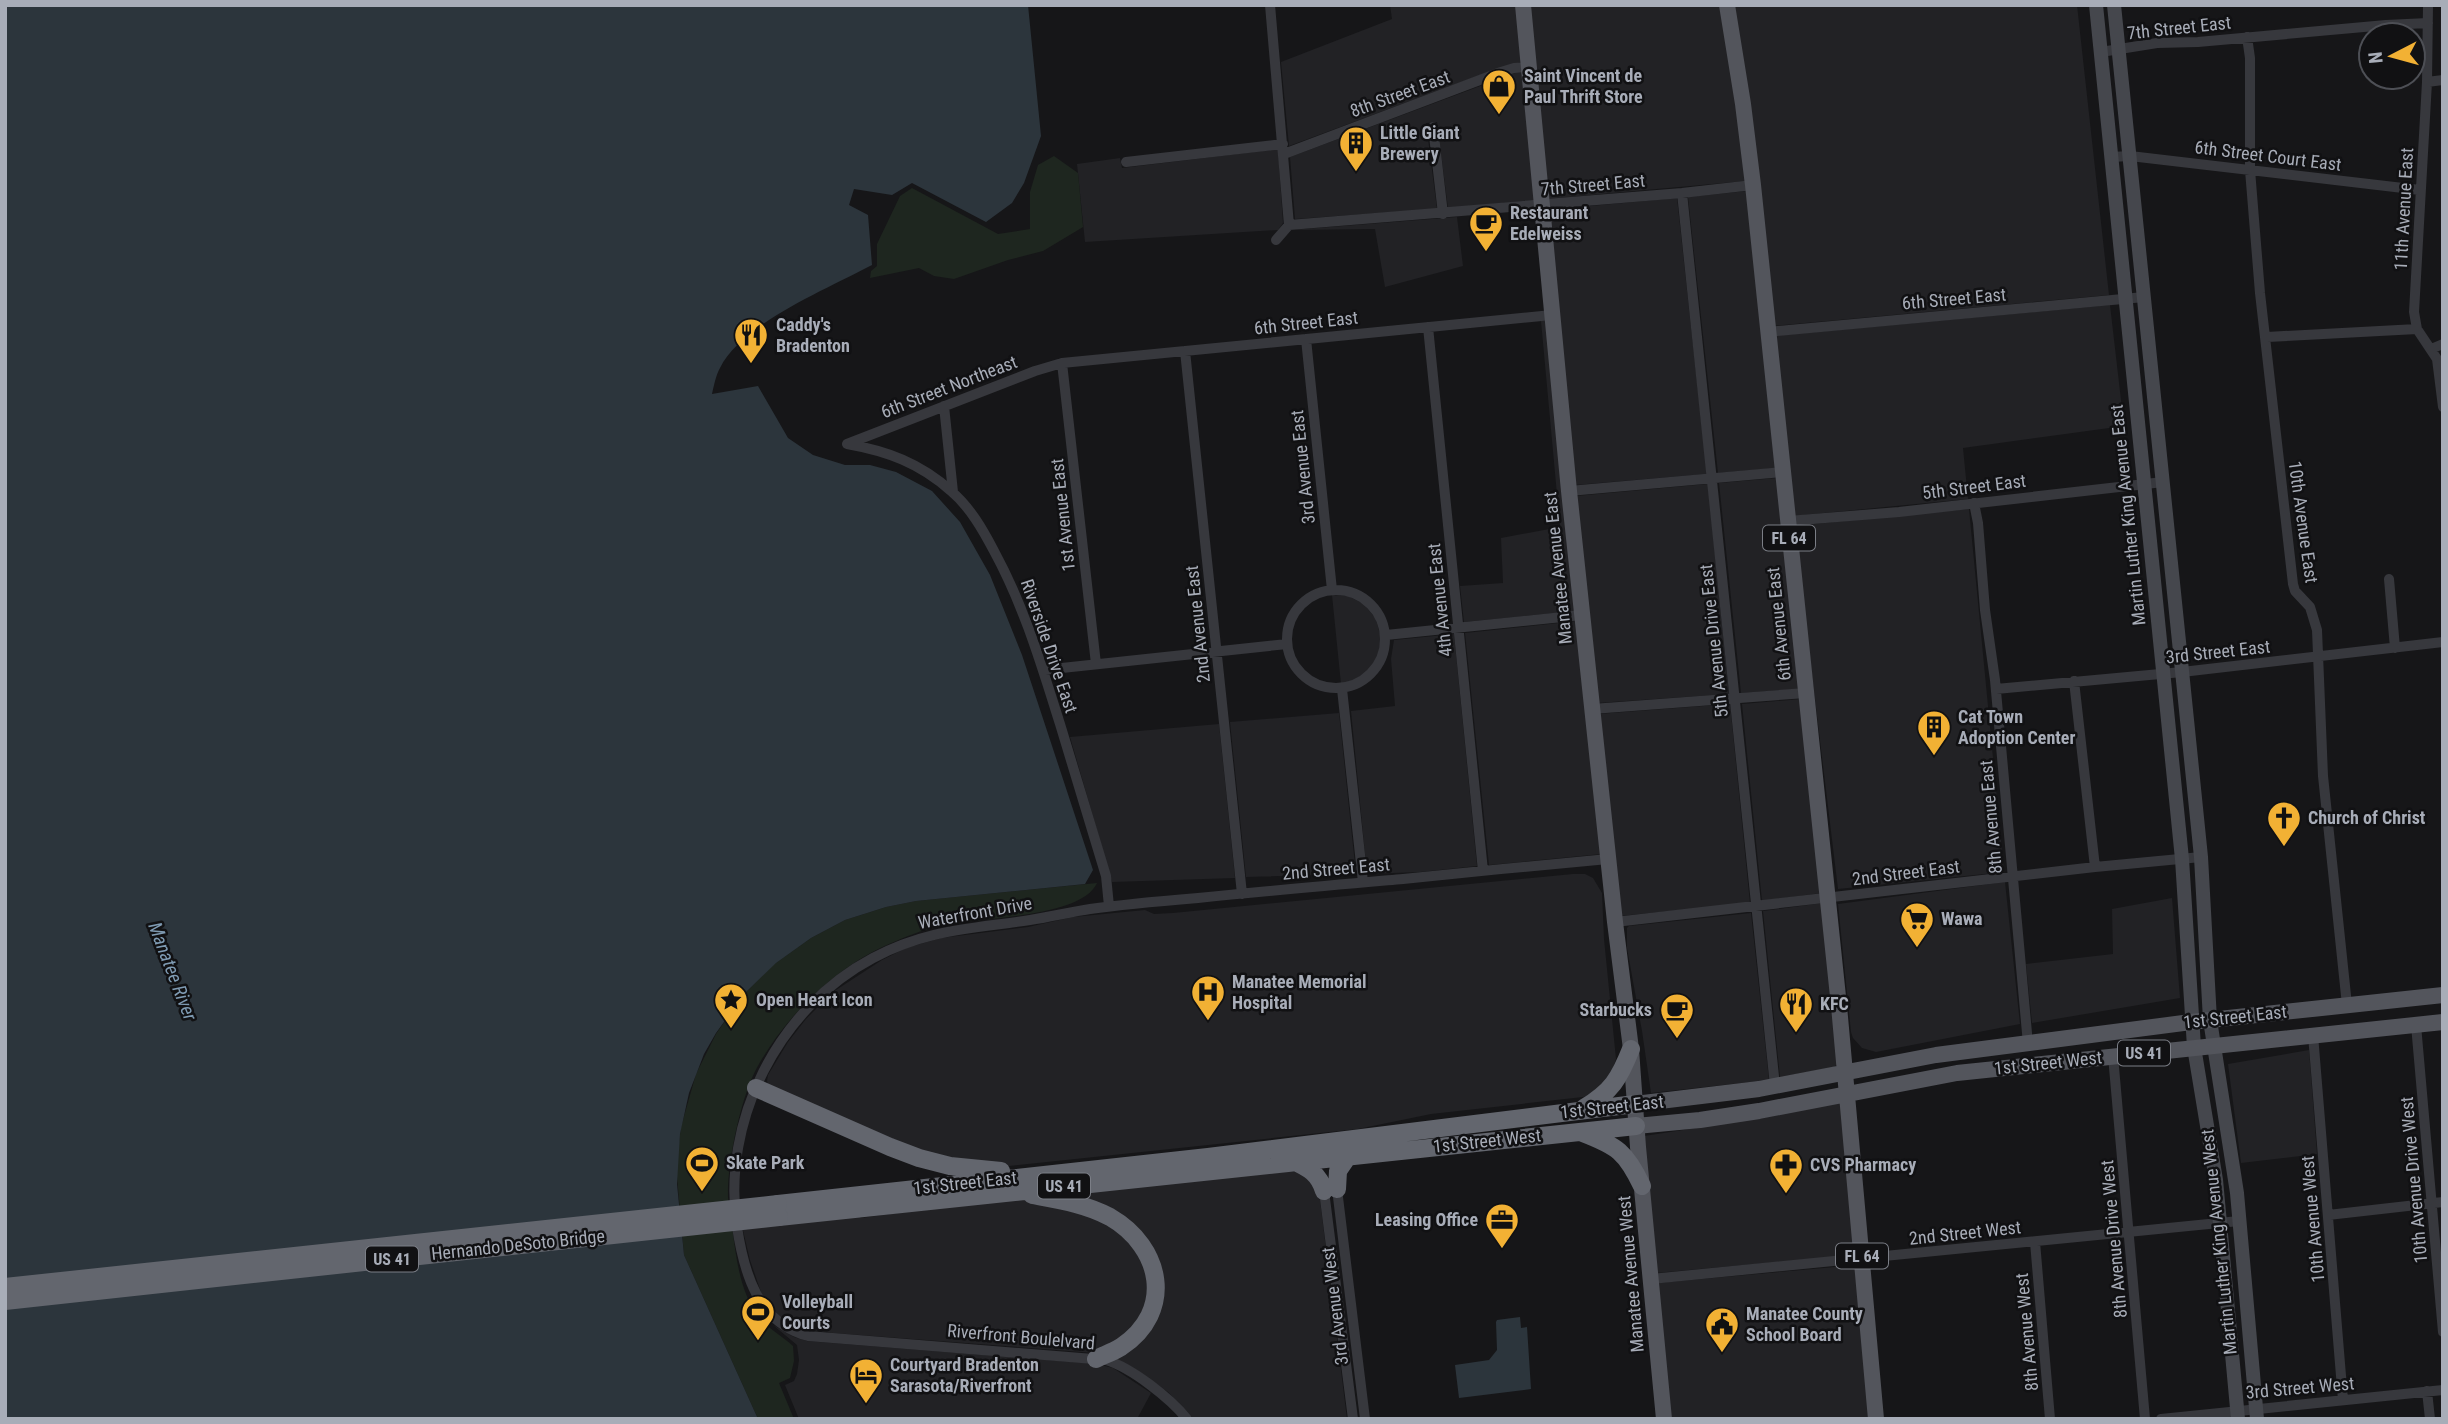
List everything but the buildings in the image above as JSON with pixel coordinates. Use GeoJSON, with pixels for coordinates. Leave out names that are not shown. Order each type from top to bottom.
{"type":"FeatureCollection","features":[{"type":"Feature","properties":{"kind":"highway"},"geometry":{"type":"LineString","coordinates":[[1581,1110],[1610,1090],[1619,1079],[1631,1049]]}},
{"type":"Feature","properties":{"kind":"highway"},"geometry":{"type":"LineString","coordinates":[[756,1088],[890,1147],[934,1162],[965,1169],[1057,1173]]}},
{"type":"Feature","properties":{"kind":"highway","name":"1st Street East"},"geometry":{"type":"LineString","coordinates":[[779,1210],[1057,1173],[1635,1104]]}},
{"type":"Feature","properties":{"kind":"highway","name":"1st Street West"},"geometry":{"type":"LineString","coordinates":[[779,1210],[1012,1192],[1636,1126]]}},
{"type":"Feature","properties":{"kind":"highway"},"geometry":{"type":"LineString","coordinates":[[1580,1132],[1609,1143],[1622,1152],[1631,1162],[1642,1186]]}},
{"type":"Feature","properties":{"kind":"highway"},"geometry":{"type":"LineString","coordinates":[[1293,1161],[1314,1172],[1331,1190],[1349,1156]]}},
{"type":"Feature","properties":{"kind":"highway"},"geometry":{"type":"LineString","coordinates":[[1012,1192],[1096,1210],[1129,1231],[1147,1252],[1157,1281],[1147,1320],[1120,1348],[1096,1359]]}},
{"type":"Feature","properties":{"kind":"highway","name":"Hernando DeSoto Bridge"},"geometry":{"type":"LineString","coordinates":[[5,1287],[779,1210]]}},
{"type":"Feature","properties":{"kind":"highway","name":"Hernando DeSoto Bridge"},"geometry":{"type":"LineString","coordinates":[[5,1301],[779,1210]]}},
{"type":"Feature","properties":{"kind":"main road","name":"Manatee Avenue East"},"geometry":{"type":"LineString","coordinates":[[1522,5],[1569,491],[1631,1049],[1636,1126]]}},
{"type":"Feature","properties":{"kind":"main road","name":"6th Avenue East"},"geometry":{"type":"LineString","coordinates":[[1727,5],[1743,104],[1752,185],[1845,1072]]}},
{"type":"Feature","properties":{"kind":"main road","name":"1st Street East"},"geometry":{"type":"LineString","coordinates":[[1635,1104],[1676,1101],[1775,1086],[1936,1055],[2192,1022],[2443,995]]}},
{"type":"Feature","properties":{"kind":"main road","name":"1st Street West"},"geometry":{"type":"LineString","coordinates":[[1636,1126],[1759,1111],[1950,1074],[2443,1022]]}},
{"type":"Feature","properties":{"kind":"main road","name":"FL 64"},"geometry":{"type":"LineString","coordinates":[[1845,1072],[1876,1419]]}},
{"type":"Feature","properties":{"kind":"main road","name":"Manatee Avenue West"},"geometry":{"type":"LineString","coordinates":[[1636,1126],[1664,1419]]}},
{"type":"Feature","properties":{"kind":"street"},"geometry":{"type":"LineString","coordinates":[[1270,5],[1289,225],[1276,240]]}},
{"type":"Feature","properties":{"kind":"street","name":"Martin Luther King Avenue East"},"geometry":{"type":"LineString","coordinates":[[2096,5],[2182,859],[2192,1022]]}},
{"type":"Feature","properties":{"kind":"street"},"geometry":{"type":"LineString","coordinates":[[2114,5],[2201,857],[2210,1020]]}},
{"type":"Feature","properties":{"kind":"street","name":"11th Avenue East"},"geometry":{"type":"LineString","coordinates":[[2427,82],[2428,5]]}},
{"type":"Feature","properties":{"kind":"street","name":"7th Street East"},"geometry":{"type":"LineString","coordinates":[[2101,52],[2157,43],[2428,23]]}},
{"type":"Feature","properties":{"kind":"street","name":"10th Avenue East"},"geometry":{"type":"LineString","coordinates":[[2247,37],[2250,58],[2250,170],[2260,293],[2293,584],[2295,591],[2313,614],[2317,630],[2323,776],[2347,1005]]}},
{"type":"Feature","properties":{"kind":"street","name":"8th Street East"},"geometry":{"type":"LineString","coordinates":[[1126,162],[1283,149],[1501,72],[1528,67]]}},
{"type":"Feature","properties":{"kind":"street"},"geometry":{"type":"LineString","coordinates":[[2427,82],[2443,80]]}},
{"type":"Feature","properties":{"kind":"street","name":"11th Avenue East"},"geometry":{"type":"LineString","coordinates":[[2417,330],[2414,312],[2426,91]]}},
{"type":"Feature","properties":{"kind":"street"},"geometry":{"type":"LineString","coordinates":[[1433,127],[1443,214]]}},
{"type":"Feature","properties":{"kind":"street","name":"6th Street Court East"},"geometry":{"type":"LineString","coordinates":[[2111,157],[2130,156],[2420,190]]}},
{"type":"Feature","properties":{"kind":"street","name":"7th Street East"},"geometry":{"type":"LineString","coordinates":[[1289,225],[1443,214],[1752,185]]}},
{"type":"Feature","properties":{"kind":"street","name":"5th Avenue Drive East"},"geometry":{"type":"LineString","coordinates":[[1682,193],[1775,1086]]}},
{"type":"Feature","properties":{"kind":"street","name":"6th Street East"},"geometry":{"type":"LineString","coordinates":[[1767,332],[2144,297]]}},
{"type":"Feature","properties":{"kind":"street","name":"6th Street East"},"geometry":{"type":"LineString","coordinates":[[1062,363],[1552,315]]}},
{"type":"Feature","properties":{"kind":"street","name":"4th Avenue East"},"geometry":{"type":"LineString","coordinates":[[1428,327],[1483,871]]}},
{"type":"Feature","properties":{"kind":"street"},"geometry":{"type":"LineString","coordinates":[[2267,337],[2417,330],[2439,365],[2443,407]]}},
{"type":"Feature","properties":{"kind":"street","name":"3rd Avenue East"},"geometry":{"type":"LineString","coordinates":[[1306,340],[1332,590]]}},
{"type":"Feature","properties":{"kind":"street"},"geometry":{"type":"LineString","coordinates":[[2431,349],[2443,344]]}},
{"type":"Feature","properties":{"kind":"street","name":"2nd Avenue East"},"geometry":{"type":"LineString","coordinates":[[1185,351],[1242,894]]}},
{"type":"Feature","properties":{"kind":"street","name":"6th Street Northeast"},"geometry":{"type":"LineString","coordinates":[[847,444],[1062,363]]}},
{"type":"Feature","properties":{"kind":"street","name":"1st Avenue East"},"geometry":{"type":"LineString","coordinates":[[1062,363],[1096,664]]}},
{"type":"Feature","properties":{"kind":"street"},"geometry":{"type":"LineString","coordinates":[[944,406],[953,492]]}},
{"type":"Feature","properties":{"kind":"street","name":"Riverside Drive East"},"geometry":{"type":"LineString","coordinates":[[847,444],[901,457],[931,475],[953,492],[983,530],[1008,576],[1030,630],[1106,876],[1109,906]]}},
{"type":"Feature","properties":{"kind":"street"},"geometry":{"type":"LineString","coordinates":[[1569,491],[1782,472]]}},
{"type":"Feature","properties":{"kind":"street","name":"5th Street East"},"geometry":{"type":"LineString","coordinates":[[1788,522],[2163,482]]}},
{"type":"Feature","properties":{"kind":"street","name":"8th Avenue East"},"geometry":{"type":"LineString","coordinates":[[1974,503],[1996,689],[2028,1044]]}},
{"type":"Feature","properties":{"kind":"street"},"geometry":{"type":"LineString","coordinates":[[2389,579],[2395,648]]}},
{"type":"Feature","properties":{"kind":"street"},"geometry":{"type":"LineString","coordinates":[[1332,590],[1352,592],[1368,602],[1379,615],[1386,635],[1382,656],[1374,671],[1359,683],[1342,689],[1325,687],[1306,678],[1294,665],[1287,643],[1289,625],[1297,610],[1310,597],[1332,590]]}},
{"type":"Feature","properties":{"kind":"street"},"geometry":{"type":"LineString","coordinates":[[1386,635],[1583,615]]}},
{"type":"Feature","properties":{"kind":"street","name":"3rd Street East"},"geometry":{"type":"LineString","coordinates":[[1996,689],[2164,674],[2443,642]]}},
{"type":"Feature","properties":{"kind":"street"},"geometry":{"type":"LineString","coordinates":[[1043,670],[1287,643]]}},
{"type":"Feature","properties":{"kind":"street"},"geometry":{"type":"LineString","coordinates":[[2074,681],[2095,867]]}},
{"type":"Feature","properties":{"kind":"street"},"geometry":{"type":"LineString","coordinates":[[1342,689],[1363,882]]}},
{"type":"Feature","properties":{"kind":"street"},"geometry":{"type":"LineString","coordinates":[[1592,709],[1806,693]]}},
{"type":"Feature","properties":{"kind":"street","name":"2nd Street East"},"geometry":{"type":"LineString","coordinates":[[1615,922],[2201,857]]}},
{"type":"Feature","properties":{"kind":"street","name":"2nd Street East"},"geometry":{"type":"LineString","coordinates":[[1109,906],[1608,859]]}},
{"type":"Feature","properties":{"kind":"street","name":"Waterfront Drive"},"geometry":{"type":"LineString","coordinates":[[832,1338],[797,1333],[774,1319],[757,1297],[744,1262],[736,1223],[734,1188],[743,1128],[756,1088],[772,1054],[806,1009],[834,982],[874,957],[904,943],[937,933],[1109,906]]}},
{"type":"Feature","properties":{"kind":"street","name":"Martin Luther King Avenue West"},"geometry":{"type":"LineString","coordinates":[[2210,1020],[2239,1221],[2257,1413]]}},
{"type":"Feature","properties":{"kind":"street","name":"Martin Luther King Avenue West"},"geometry":{"type":"LineString","coordinates":[[2192,1022],[2221,1223],[2238,1414]]}},
{"type":"Feature","properties":{"kind":"street","name":"10th Avenue Drive West"},"geometry":{"type":"LineString","coordinates":[[2416,1025],[2437,1203],[2443,1332]]}},
{"type":"Feature","properties":{"kind":"street","name":"10th Avenue West"},"geometry":{"type":"LineString","coordinates":[[2313,1035],[2343,1400]]}},
{"type":"Feature","properties":{"kind":"street","name":"8th Avenue Drive West"},"geometry":{"type":"LineString","coordinates":[[2113,1056],[2145,1419]]}},
{"type":"Feature","properties":{"kind":"street","name":"3rd Avenue West"},"geometry":{"type":"LineString","coordinates":[[1331,1190],[1365,1419]]}},
{"type":"Feature","properties":{"kind":"street","name":"3rd Avenue West"},"geometry":{"type":"LineString","coordinates":[[1331,1190],[1343,1341],[1353,1419]]}},
{"type":"Feature","properties":{"kind":"street"},"geometry":{"type":"LineString","coordinates":[[2328,1215],[2437,1203]]}},
{"type":"Feature","properties":{"kind":"street","name":"2nd Street West"},"geometry":{"type":"LineString","coordinates":[[1651,1279],[2239,1221]]}},
{"type":"Feature","properties":{"kind":"street","name":"8th Avenue West"},"geometry":{"type":"LineString","coordinates":[[2035,1242],[2050,1419]]}},
{"type":"Feature","properties":{"kind":"street","name":"Riverfront Boulelvard"},"geometry":{"type":"LineString","coordinates":[[832,1338],[1096,1359],[1115,1363],[1164,1396],[1187,1419]]}},
{"type":"Feature","properties":{"kind":"street"},"geometry":{"type":"LineString","coordinates":[[1343,1341],[1355,1338]]}},
{"type":"Feature","properties":{"kind":"street","name":"3rd Street West"},"geometry":{"type":"LineString","coordinates":[[2161,1419],[2257,1413],[2343,1400],[2443,1390]]}},
{"type":"Feature","properties":{"kind":"street"},"geometry":{"type":"LineString","coordinates":[[2427,1391],[2430,1419]]}},
{"type":"Feature","properties":{"kind":"shaded area"},"geometry":{"type":"Polygon","coordinates":[[[1390,5],[1517,5],[1522,62],[1499,68],[1289,146],[1281,62],[1392,19],[1390,5]]]}},
{"type":"Feature","properties":{"kind":"shaded area"},"geometry":{"type":"Polygon","coordinates":[[[1528,5],[1722,5],[1746,181],[1546,199],[1528,5]]]}},
{"type":"Feature","properties":{"kind":"shaded area"},"geometry":{"type":"Polygon","coordinates":[[[1733,5],[2077,5],[2109,295],[1772,326],[1733,5]]]}},
{"type":"Feature","properties":{"kind":"shaded area"},"geometry":{"type":"Polygon","coordinates":[[[1515,73],[1523,73],[1535,200],[1448,208],[1437,122],[1426,123],[1437,209],[1295,219],[1290,157],[1515,73]]]}},
{"type":"Feature","properties":{"kind":"shaded area"},"geometry":{"type":"Polygon","coordinates":[[[1278,149],[1283,223],[1278,230],[1085,242],[1077,164],[1120,158],[1122,168],[1278,149]]]}},
{"type":"Feature","properties":{"kind":"shaded area"},"geometry":{"type":"Polygon","coordinates":[[[1054,156],[1078,173],[1083,227],[1043,251],[954,279],[934,276],[919,268],[870,278],[871,271],[877,266],[877,244],[900,196],[912,188],[998,234],[1030,229],[1030,192],[1038,165],[1054,156]]]}},
{"type":"Feature","properties":{"kind":"shaded area"},"geometry":{"type":"Polygon","coordinates":[[[1747,191],[1776,468],[1718,473],[1688,197],[1747,191]]]}},
{"type":"Feature","properties":{"kind":"shaded area"},"geometry":{"type":"Polygon","coordinates":[[[1677,198],[1707,474],[1575,485],[1547,210],[1677,198]]]}},
{"type":"Feature","properties":{"kind":"shaded area"},"geometry":{"type":"Polygon","coordinates":[[[1457,217],[1463,266],[1385,287],[1375,229],[1292,230],[1457,217]]]}},
{"type":"Feature","properties":{"kind":"shaded area"},"geometry":{"type":"Polygon","coordinates":[[[2110,305],[2124,426],[1963,448],[1968,499],[1793,516],[1773,336],[2110,305]]]}},
{"type":"Feature","properties":{"kind":"shaded area"},"geometry":{"type":"Polygon","coordinates":[[[1541,321],[1547,321],[1576,611],[1464,622],[1460,586],[1503,583],[1501,538],[1560,527],[1541,321]]]}},
{"type":"Feature","properties":{"kind":"shaded area"},"geometry":{"type":"Polygon","coordinates":[[[1777,478],[1800,689],[1741,693],[1719,483],[1777,478]]]}},
{"type":"Feature","properties":{"kind":"shaded area"},"geometry":{"type":"Polygon","coordinates":[[[1708,484],[1729,694],[1597,703],[1576,496],[1708,484]]]}},
{"type":"Feature","properties":{"kind":"shaded area"},"geometry":{"type":"Polygon","coordinates":[[[1969,509],[2004,872],[1838,889],[1794,526],[1969,509]]]}},
{"type":"Feature","properties":{"kind":"shaded area"},"geometry":{"type":"Polygon","coordinates":[[[1332,595],[1348,596],[1364,604],[1376,619],[1381,638],[1378,656],[1371,668],[1355,680],[1341,684],[1332,595]]]}},
{"type":"Feature","properties":{"kind":"shaded area"},"geometry":{"type":"Polygon","coordinates":[[[1577,621],[1602,854],[1489,865],[1465,633],[1577,621]]]}},
{"type":"Feature","properties":{"kind":"shaded area"},"geometry":{"type":"Polygon","coordinates":[[[1454,634],[1477,866],[1367,874],[1351,711],[1395,706],[1391,659],[1394,640],[1454,634]]]}},
{"type":"Feature","properties":{"kind":"shaded area"},"geometry":{"type":"Polygon","coordinates":[[[1801,699],[1822,893],[1762,901],[1742,704],[1801,699]]]}},
{"type":"Feature","properties":{"kind":"shaded area"},"geometry":{"type":"Polygon","coordinates":[[[1730,704],[1750,903],[1620,916],[1598,714],[1730,704]]]}},
{"type":"Feature","properties":{"kind":"shaded area"},"geometry":{"type":"Polygon","coordinates":[[[1339,713],[1356,874],[1246,877],[1230,722],[1339,713]]]}},
{"type":"Feature","properties":{"kind":"shaded area"},"geometry":{"type":"Polygon","coordinates":[[[1219,724],[1235,878],[1112,882],[1070,737],[1219,724]]]}},
{"type":"Feature","properties":{"kind":"shaded area","name":"Manatee Memorial Hospital"},"geometry":{"type":"Polygon","coordinates":[[[1585,874],[1593,878],[1602,893],[1616,1059],[1609,1081],[1583,1097],[1431,1114],[1358,1129],[1000,1167],[933,1159],[768,1085],[768,1075],[788,1042],[833,992],[882,960],[906,948],[941,938],[1028,927],[1073,917],[1145,910],[1154,914],[1173,913],[1585,874]]]}},
{"type":"Feature","properties":{"kind":"shaded area"},"geometry":{"type":"Polygon","coordinates":[[[2005,882],[2020,1024],[1876,1052],[1862,1048],[1851,1032],[1838,904],[2005,882]]]}},
{"type":"Feature","properties":{"kind":"shaded area"},"geometry":{"type":"Polygon","coordinates":[[[1097,883],[1087,895],[1070,904],[1025,915],[939,926],[907,936],[870,953],[815,994],[770,1046],[746,1093],[736,1129],[728,1183],[738,1267],[744,1289],[760,1318],[793,1346],[794,1361],[790,1378],[779,1383],[794,1419],[758,1419],[684,1255],[676,1166],[681,1127],[696,1074],[716,1034],[743,995],[773,965],[811,938],[845,920],[916,901],[1097,883]]]}},
{"type":"Feature","properties":{"kind":"shaded area"},"geometry":{"type":"Polygon","coordinates":[[[2172,898],[2180,998],[2032,1023],[2026,964],[2113,954],[2112,909],[2172,898]]]}},
{"type":"Feature","properties":{"kind":"shaded area"},"geometry":{"type":"Polygon","coordinates":[[[1823,903],[1839,1063],[1834,1067],[1780,1077],[1763,911],[1823,903]]]}},
{"type":"Feature","properties":{"kind":"shaded area"},"geometry":{"type":"Polygon","coordinates":[[[1751,913],[1769,1080],[1651,1093],[1627,948],[1627,928],[1751,913]]]}},
{"type":"Feature","properties":{"kind":"shaded area"},"geometry":{"type":"Polygon","coordinates":[[[2309,1050],[2317,1154],[2241,1163],[2228,1064],[2309,1050]]]}},
{"type":"Feature","properties":{"kind":"shaded area"},"geometry":{"type":"Polygon","coordinates":[[[1841,1102],[1856,1255],[1656,1273],[1644,1136],[1761,1118],[1841,1102]]]}},
{"type":"Feature","properties":{"kind":"shaded area"},"geometry":{"type":"Polygon","coordinates":[[[1302,1171],[1319,1192],[1347,1419],[1194,1419],[1168,1392],[1113,1357],[1152,1321],[1152,1249],[1048,1193],[1190,1177],[1302,1171]]]}},
{"type":"Feature","properties":{"kind":"shaded area"},"geometry":{"type":"Polygon","coordinates":[[[1013,1197],[1066,1207],[1117,1228],[1148,1268],[1148,1299],[1131,1332],[1095,1353],[833,1333],[800,1328],[778,1315],[762,1295],[742,1226],[858,1216],[861,1218],[1013,1197]]]}},
{"type":"Feature","properties":{"kind":"shaded area"},"geometry":{"type":"Polygon","coordinates":[[[1857,1265],[1870,1419],[1670,1419],[1657,1283],[1857,1265]]]}},
{"type":"Feature","properties":{"kind":"shaded area"},"geometry":{"type":"Polygon","coordinates":[[[773,1325],[807,1341],[1097,1364],[1113,1368],[1151,1393],[1137,1419],[799,1419],[785,1385],[794,1381],[797,1374],[797,1345],[773,1325]]]}},
{"type":"Feature","properties":{"kind":"water","name":"Manatee River"},"geometry":{"type":"Polygon","coordinates":[[[5,5],[1028,5],[1041,136],[1024,183],[1012,203],[986,222],[912,183],[892,195],[854,189],[849,205],[868,215],[872,265],[788,309],[747,337],[731,352],[720,368],[712,394],[758,386],[788,438],[813,455],[845,465],[870,465],[896,472],[932,491],[960,522],[990,575],[1022,655],[1093,870],[1085,884],[916,901],[845,920],[811,938],[776,963],[745,993],[716,1033],[704,1054],[689,1093],[680,1134],[677,1184],[684,1255],[758,1419],[5,1419],[5,5]]]}},
{"type":"Feature","properties":{"kind":"water"},"geometry":{"type":"Polygon","coordinates":[[[1520,1317],[1521,1328],[1527,1327],[1531,1389],[1459,1398],[1455,1365],[1489,1360],[1497,1350],[1497,1320],[1520,1317]]]}},
{"type":"Feature","properties":{"kind":"place","name":"Saint Vincent de Paul Thrift Store"},"geometry":{"type":"Point","coordinates":[1499,116]}},
{"type":"Feature","properties":{"kind":"place","name":"Little Giant Brewery"},"geometry":{"type":"Point","coordinates":[1356,173]}},
{"type":"Feature","properties":{"kind":"place","name":"Restaurant Edelweiss"},"geometry":{"type":"Point","coordinates":[1486,253]}},
{"type":"Feature","properties":{"kind":"place","name":"Caddy's Bradenton"},"geometry":{"type":"Point","coordinates":[751,365]}},
{"type":"Feature","properties":{"kind":"place","name":"Cat Town Adoption Center"},"geometry":{"type":"Point","coordinates":[1934,757]}},
{"type":"Feature","properties":{"kind":"place","name":"Church of Christ"},"geometry":{"type":"Point","coordinates":[2284,848]}},
{"type":"Feature","properties":{"kind":"place","name":"Wawa"},"geometry":{"type":"Point","coordinates":[1917,949]}},
{"type":"Feature","properties":{"kind":"place","name":"Manatee Memorial Hospital"},"geometry":{"type":"Point","coordinates":[1208,1022]}},
{"type":"Feature","properties":{"kind":"place","name":"Open Heart Icon"},"geometry":{"type":"Point","coordinates":[731,1030]}},
{"type":"Feature","properties":{"kind":"place","name":"KFC"},"geometry":{"type":"Point","coordinates":[1796,1034]}},
{"type":"Feature","properties":{"kind":"place","name":"Starbucks"},"geometry":{"type":"Point","coordinates":[1677,1040]}},
{"type":"Feature","properties":{"kind":"place","name":"Skate Park"},"geometry":{"type":"Point","coordinates":[702,1193]}},
{"type":"Feature","properties":{"kind":"place","name":"CVS Pharmacy"},"geometry":{"type":"Point","coordinates":[1786,1195]}},
{"type":"Feature","properties":{"kind":"place","name":"Leasing Office"},"geometry":{"type":"Point","coordinates":[1502,1250]}},
{"type":"Feature","properties":{"kind":"place","name":"Volleyball Courts"},"geometry":{"type":"Point","coordinates":[758,1342]}},
{"type":"Feature","properties":{"kind":"place","name":"Manatee County School Board"},"geometry":{"type":"Point","coordinates":[1722,1354]}},
{"type":"Feature","properties":{"kind":"place","name":"Courtyard Bradenton Sarasota/Riverfront"},"geometry":{"type":"Point","coordinates":[866,1405]}}]}
